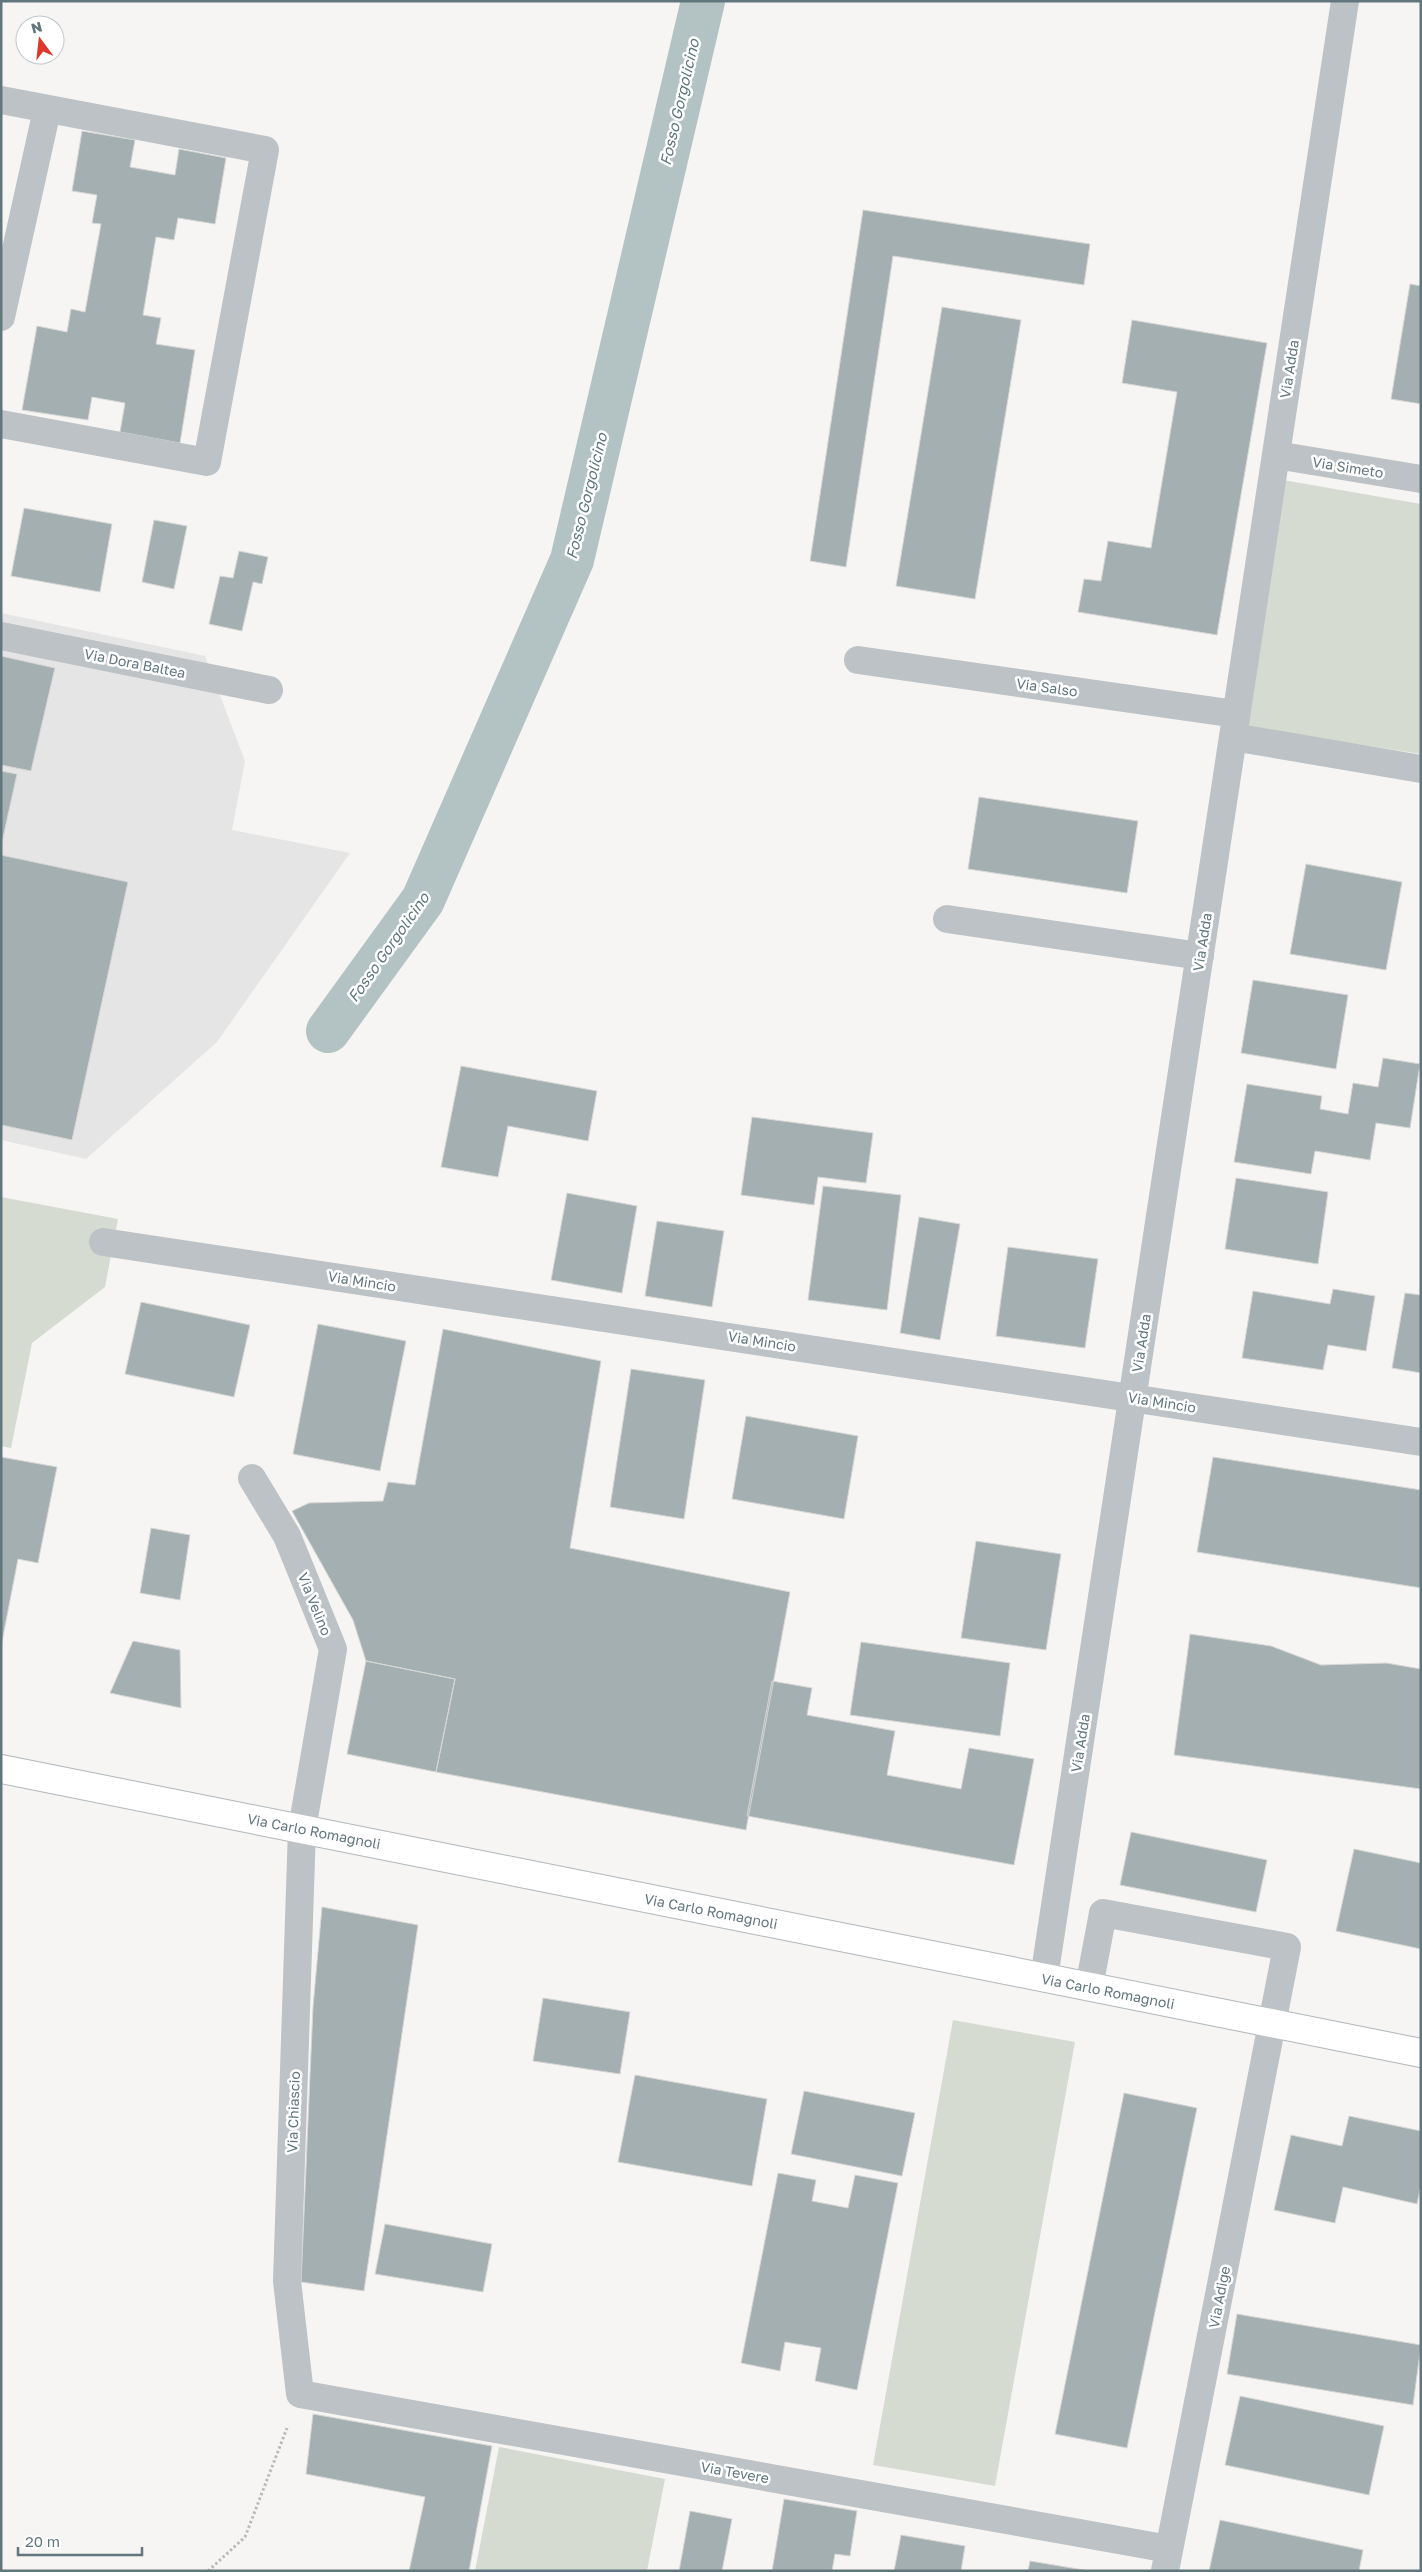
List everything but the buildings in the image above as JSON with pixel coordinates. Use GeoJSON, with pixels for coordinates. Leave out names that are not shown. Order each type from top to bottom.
{"type":"FeatureCollection","features":[{"type":"Feature","properties":{"kind":"main road","name":"Via Carlo Romagnoli"},"geometry":{"type":"LineString","coordinates":[[1,1769],[1421,2053]]}},
{"type":"Feature","properties":{"kind":"street","name":"Via Adda"},"geometry":{"type":"LineString","coordinates":[[1044,1978],[1345,1]]}},
{"type":"Feature","properties":{"kind":"street"},"geometry":{"type":"LineString","coordinates":[[1,100],[265,150],[207,462],[1,424]]}},
{"type":"Feature","properties":{"kind":"street"},"geometry":{"type":"LineString","coordinates":[[1,317],[47,110]]}},
{"type":"Feature","properties":{"kind":"street","name":"Via Simeto"},"geometry":{"type":"LineString","coordinates":[[1276,455],[1421,479]]}},
{"type":"Feature","properties":{"kind":"street","name":"Via Dora Baltea"},"geometry":{"type":"LineString","coordinates":[[1,636],[269,690]]}},
{"type":"Feature","properties":{"kind":"street","name":"Via Salso"},"geometry":{"type":"LineString","coordinates":[[858,660],[1235,725]]}},
{"type":"Feature","properties":{"kind":"street"},"geometry":{"type":"LineString","coordinates":[[1235,725],[1421,769]]}},
{"type":"Feature","properties":{"kind":"street"},"geometry":{"type":"LineString","coordinates":[[947,919],[1200,956]]}},
{"type":"Feature","properties":{"kind":"street","name":"Via Mincio"},"geometry":{"type":"LineString","coordinates":[[103,1242],[1421,1442]]}},
{"type":"Feature","properties":{"kind":"street","name":"Via Velino"},"geometry":{"type":"LineString","coordinates":[[252,1478],[287,1536],[333,1649],[302,1829]]}},
{"type":"Feature","properties":{"kind":"street","name":"Via Chiascio"},"geometry":{"type":"LineString","coordinates":[[300,2394],[287,2281],[302,1829]]}},
{"type":"Feature","properties":{"kind":"street","name":"Via Adige"},"geometry":{"type":"LineString","coordinates":[[1089,1987],[1103,1913],[1287,1947],[1167,2560]]}},
{"type":"Feature","properties":{"kind":"street","name":"Via Tevere"},"geometry":{"type":"LineString","coordinates":[[300,2394],[1167,2560]]}},
{"type":"Feature","properties":{"kind":"path"},"geometry":{"type":"LineString","coordinates":[[208,2571],[246,2537],[300,2394]]}},
{"type":"Feature","properties":{"kind":"shaded area"},"geometry":{"type":"Polygon","coordinates":[[[1283,480],[1421,504],[1421,754],[1245,727],[1283,480]]]}},
{"type":"Feature","properties":{"kind":"shaded area"},"geometry":{"type":"Polygon","coordinates":[[[1,613],[205,656],[245,761],[232,830],[350,853],[217,1042],[86,1159],[1,1140],[1,613]]]}},
{"type":"Feature","properties":{"kind":"shaded area"},"geometry":{"type":"Polygon","coordinates":[[[1,1197],[118,1219],[105,1287],[32,1343],[11,1448],[1,1446],[1,1197]]]}},
{"type":"Feature","properties":{"kind":"shaded area"},"geometry":{"type":"Polygon","coordinates":[[[953,2020],[1075,2042],[995,2486],[873,2465],[953,2020]]]}},
{"type":"Feature","properties":{"kind":"shaded area"},"geometry":{"type":"Polygon","coordinates":[[[499,2447],[665,2479],[647,2571],[475,2571],[499,2447]]]}},
{"type":"Feature","properties":{"kind":"waterway","name":"Fosso Gorgolicino"},"geometry":{"type":"LineString","coordinates":[[328,1031],[423,900],[572,560],[703,1]]}}]}
